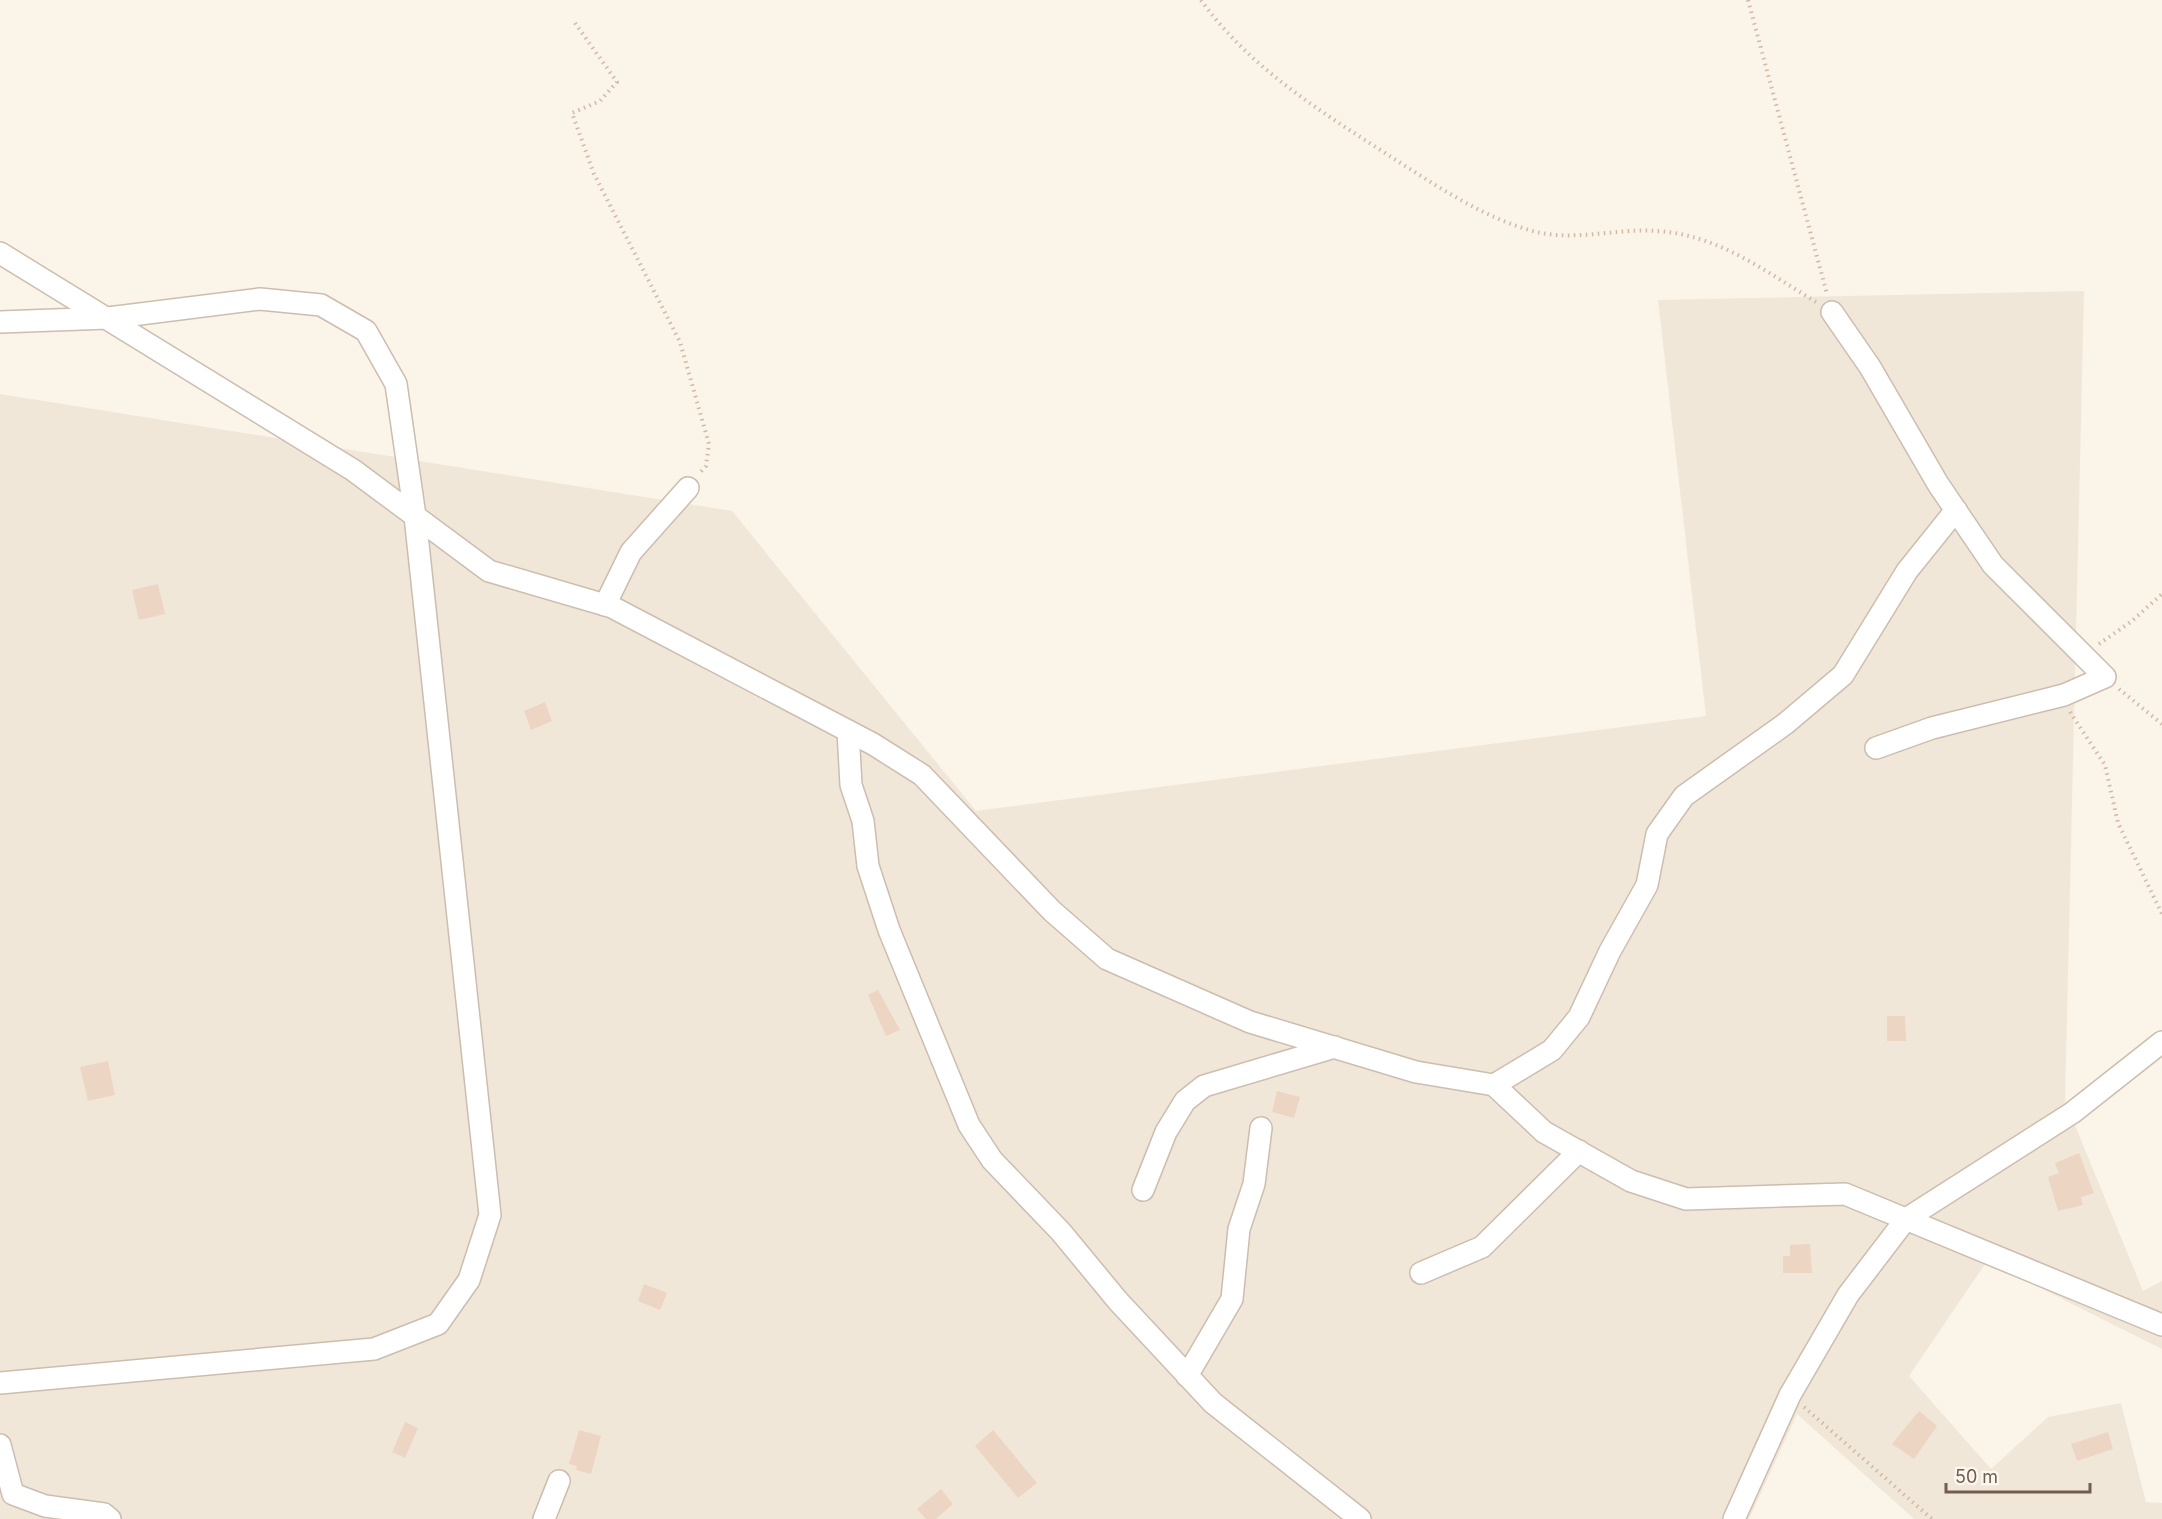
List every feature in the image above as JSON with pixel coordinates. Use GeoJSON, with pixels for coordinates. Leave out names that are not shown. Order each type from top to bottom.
{"type":"FeatureCollection","features":[{"type":"Feature","properties":{"kind":"street"},"geometry":{"type":"LineString","coordinates":[[0,253],[352,470],[489,571],[605,605],[848,731],[922,775],[1052,911],[1107,959],[1250,1022],[1416,1072],[1494,1085],[1544,1132],[1631,1180],[1686,1199],[1845,1194],[2162,1325]]}},
{"type":"Feature","properties":{"kind":"street"},"geometry":{"type":"LineString","coordinates":[[0,322],[108,318],[260,299],[321,305],[366,331],[396,384],[415,516],[490,1215],[469,1280],[438,1324],[374,1349],[0,1383]]}},
{"type":"Feature","properties":{"kind":"street"},"geometry":{"type":"LineString","coordinates":[[1832,312],[1870,367],[1956,510],[1993,565],[2105,677],[2064,695],[1932,728],[1876,748]]}},
{"type":"Feature","properties":{"kind":"street"},"geometry":{"type":"LineString","coordinates":[[605,605],[631,552],[688,488]]}},
{"type":"Feature","properties":{"kind":"street"},"geometry":{"type":"LineString","coordinates":[[1494,1085],[1552,1050],[1579,1017],[1610,951],[1647,885],[1657,834],[1684,796],[1785,724],[1843,675],[1907,571],[1956,510]]}},
{"type":"Feature","properties":{"kind":"street"},"geometry":{"type":"LineString","coordinates":[[848,731],[851,785],[863,820],[868,867],[889,930],[969,1125],[992,1160],[1061,1232],[1118,1301],[1213,1403],[1360,1519]]}},
{"type":"Feature","properties":{"kind":"street"},"geometry":{"type":"LineString","coordinates":[[1734,1519],[1790,1395],[1848,1295],[1906,1219],[2072,1113],[2162,1042]]}},
{"type":"Feature","properties":{"kind":"street"},"geometry":{"type":"LineString","coordinates":[[1143,1190],[1166,1132],[1185,1101],[1204,1086],[1335,1047]]}},
{"type":"Feature","properties":{"kind":"street"},"geometry":{"type":"LineString","coordinates":[[1187,1376],[1232,1299],[1239,1229],[1254,1185],[1261,1128]]}},
{"type":"Feature","properties":{"kind":"street"},"geometry":{"type":"LineString","coordinates":[[1421,1273],[1482,1247],[1579,1151]]}},
{"type":"Feature","properties":{"kind":"street"},"geometry":{"type":"LineString","coordinates":[[0,1445],[13,1494],[45,1506],[104,1514],[110,1519]]}},
{"type":"Feature","properties":{"kind":"street"},"geometry":{"type":"LineString","coordinates":[[544,1519],[559,1481]]}},
{"type":"Feature","properties":{"kind":"path"},"geometry":{"type":"LineString","coordinates":[[1201,0],[1221,28],[1271,76],[1462,202],[1530,230],[1560,235],[1654,230],[1688,234],[1717,243],[1832,312]]}},
{"type":"Feature","properties":{"kind":"path"},"geometry":{"type":"LineString","coordinates":[[1748,0],[1832,312]]}},
{"type":"Feature","properties":{"kind":"path"},"geometry":{"type":"LineString","coordinates":[[575,23],[617,82],[600,100],[572,112],[594,174],[680,342],[709,444],[706,466],[688,488]]}},
{"type":"Feature","properties":{"kind":"path"},"geometry":{"type":"LineString","coordinates":[[2083,655],[2132,621],[2162,594]]}},
{"type":"Feature","properties":{"kind":"path"},"geometry":{"type":"LineString","coordinates":[[2105,677],[2162,724]]}},
{"type":"Feature","properties":{"kind":"path"},"geometry":{"type":"LineString","coordinates":[[2064,695],[2068,711],[2104,765],[2118,823],[2162,914]]}},
{"type":"Feature","properties":{"kind":"path"},"geometry":{"type":"LineString","coordinates":[[1790,1395],[1932,1519]]}},
{"type":"Feature","properties":{"kind":"shaded area"},"geometry":{"type":"Polygon","coordinates":[[[2084,291],[2065,1101],[2143,1291],[2162,1281],[2162,1349],[1987,1261],[1909,1376],[1991,1469],[2048,1417],[2121,1403],[2146,1502],[2162,1503],[2162,1519],[1914,1519],[1797,1414],[1749,1519],[0,1519],[0,394],[732,511],[976,811],[1706,716],[1658,300],[2084,291]]]}},
{"type":"Feature","properties":{"kind":"building"},"geometry":{"type":"Polygon","coordinates":[[[158,584],[165,614],[139,620],[132,590],[158,584]]]}},
{"type":"Feature","properties":{"kind":"building"},"geometry":{"type":"Polygon","coordinates":[[[545,702],[552,721],[531,730],[524,711],[545,702]]]}},
{"type":"Feature","properties":{"kind":"building"},"geometry":{"type":"Polygon","coordinates":[[[878,990],[900,1030],[886,1036],[868,995],[878,990]]]}},
{"type":"Feature","properties":{"kind":"building"},"geometry":{"type":"Polygon","coordinates":[[[1887,1016],[1905,1016],[1906,1041],[1887,1041],[1887,1016]]]}},
{"type":"Feature","properties":{"kind":"building"},"geometry":{"type":"Polygon","coordinates":[[[108,1061],[115,1095],[88,1101],[80,1067],[108,1061]]]}},
{"type":"Feature","properties":{"kind":"building"},"geometry":{"type":"Polygon","coordinates":[[[1277,1091],[1300,1097],[1294,1118],[1272,1112],[1277,1091]]]}},
{"type":"Feature","properties":{"kind":"building"},"geometry":{"type":"Polygon","coordinates":[[[2079,1153],[2094,1193],[2081,1197],[2083,1205],[2058,1211],[2048,1177],[2059,1173],[2055,1163],[2079,1153]]]}},
{"type":"Feature","properties":{"kind":"building"},"geometry":{"type":"Polygon","coordinates":[[[1810,1244],[1812,1273],[1783,1273],[1783,1256],[1790,1256],[1790,1245],[1810,1244]]]}},
{"type":"Feature","properties":{"kind":"building"},"geometry":{"type":"Polygon","coordinates":[[[644,1284],[667,1293],[660,1310],[638,1301],[644,1284]]]}},
{"type":"Feature","properties":{"kind":"building"},"geometry":{"type":"Polygon","coordinates":[[[1919,1411],[1937,1426],[1914,1459],[1892,1444],[1919,1411]]]}},
{"type":"Feature","properties":{"kind":"building"},"geometry":{"type":"Polygon","coordinates":[[[405,1422],[418,1428],[405,1458],[392,1452],[405,1422]]]}},
{"type":"Feature","properties":{"kind":"building"},"geometry":{"type":"Polygon","coordinates":[[[579,1430],[601,1436],[591,1474],[576,1470],[577,1466],[569,1464],[579,1430]]]}},
{"type":"Feature","properties":{"kind":"building"},"geometry":{"type":"Polygon","coordinates":[[[993,1430],[1037,1483],[1018,1498],[975,1446],[993,1430]]]}},
{"type":"Feature","properties":{"kind":"building"},"geometry":{"type":"Polygon","coordinates":[[[2108,1432],[2113,1449],[2077,1461],[2071,1444],[2108,1432]]]}},
{"type":"Feature","properties":{"kind":"building"},"geometry":{"type":"Polygon","coordinates":[[[941,1489],[953,1504],[936,1519],[926,1519],[917,1509],[941,1489]]]}}]}
